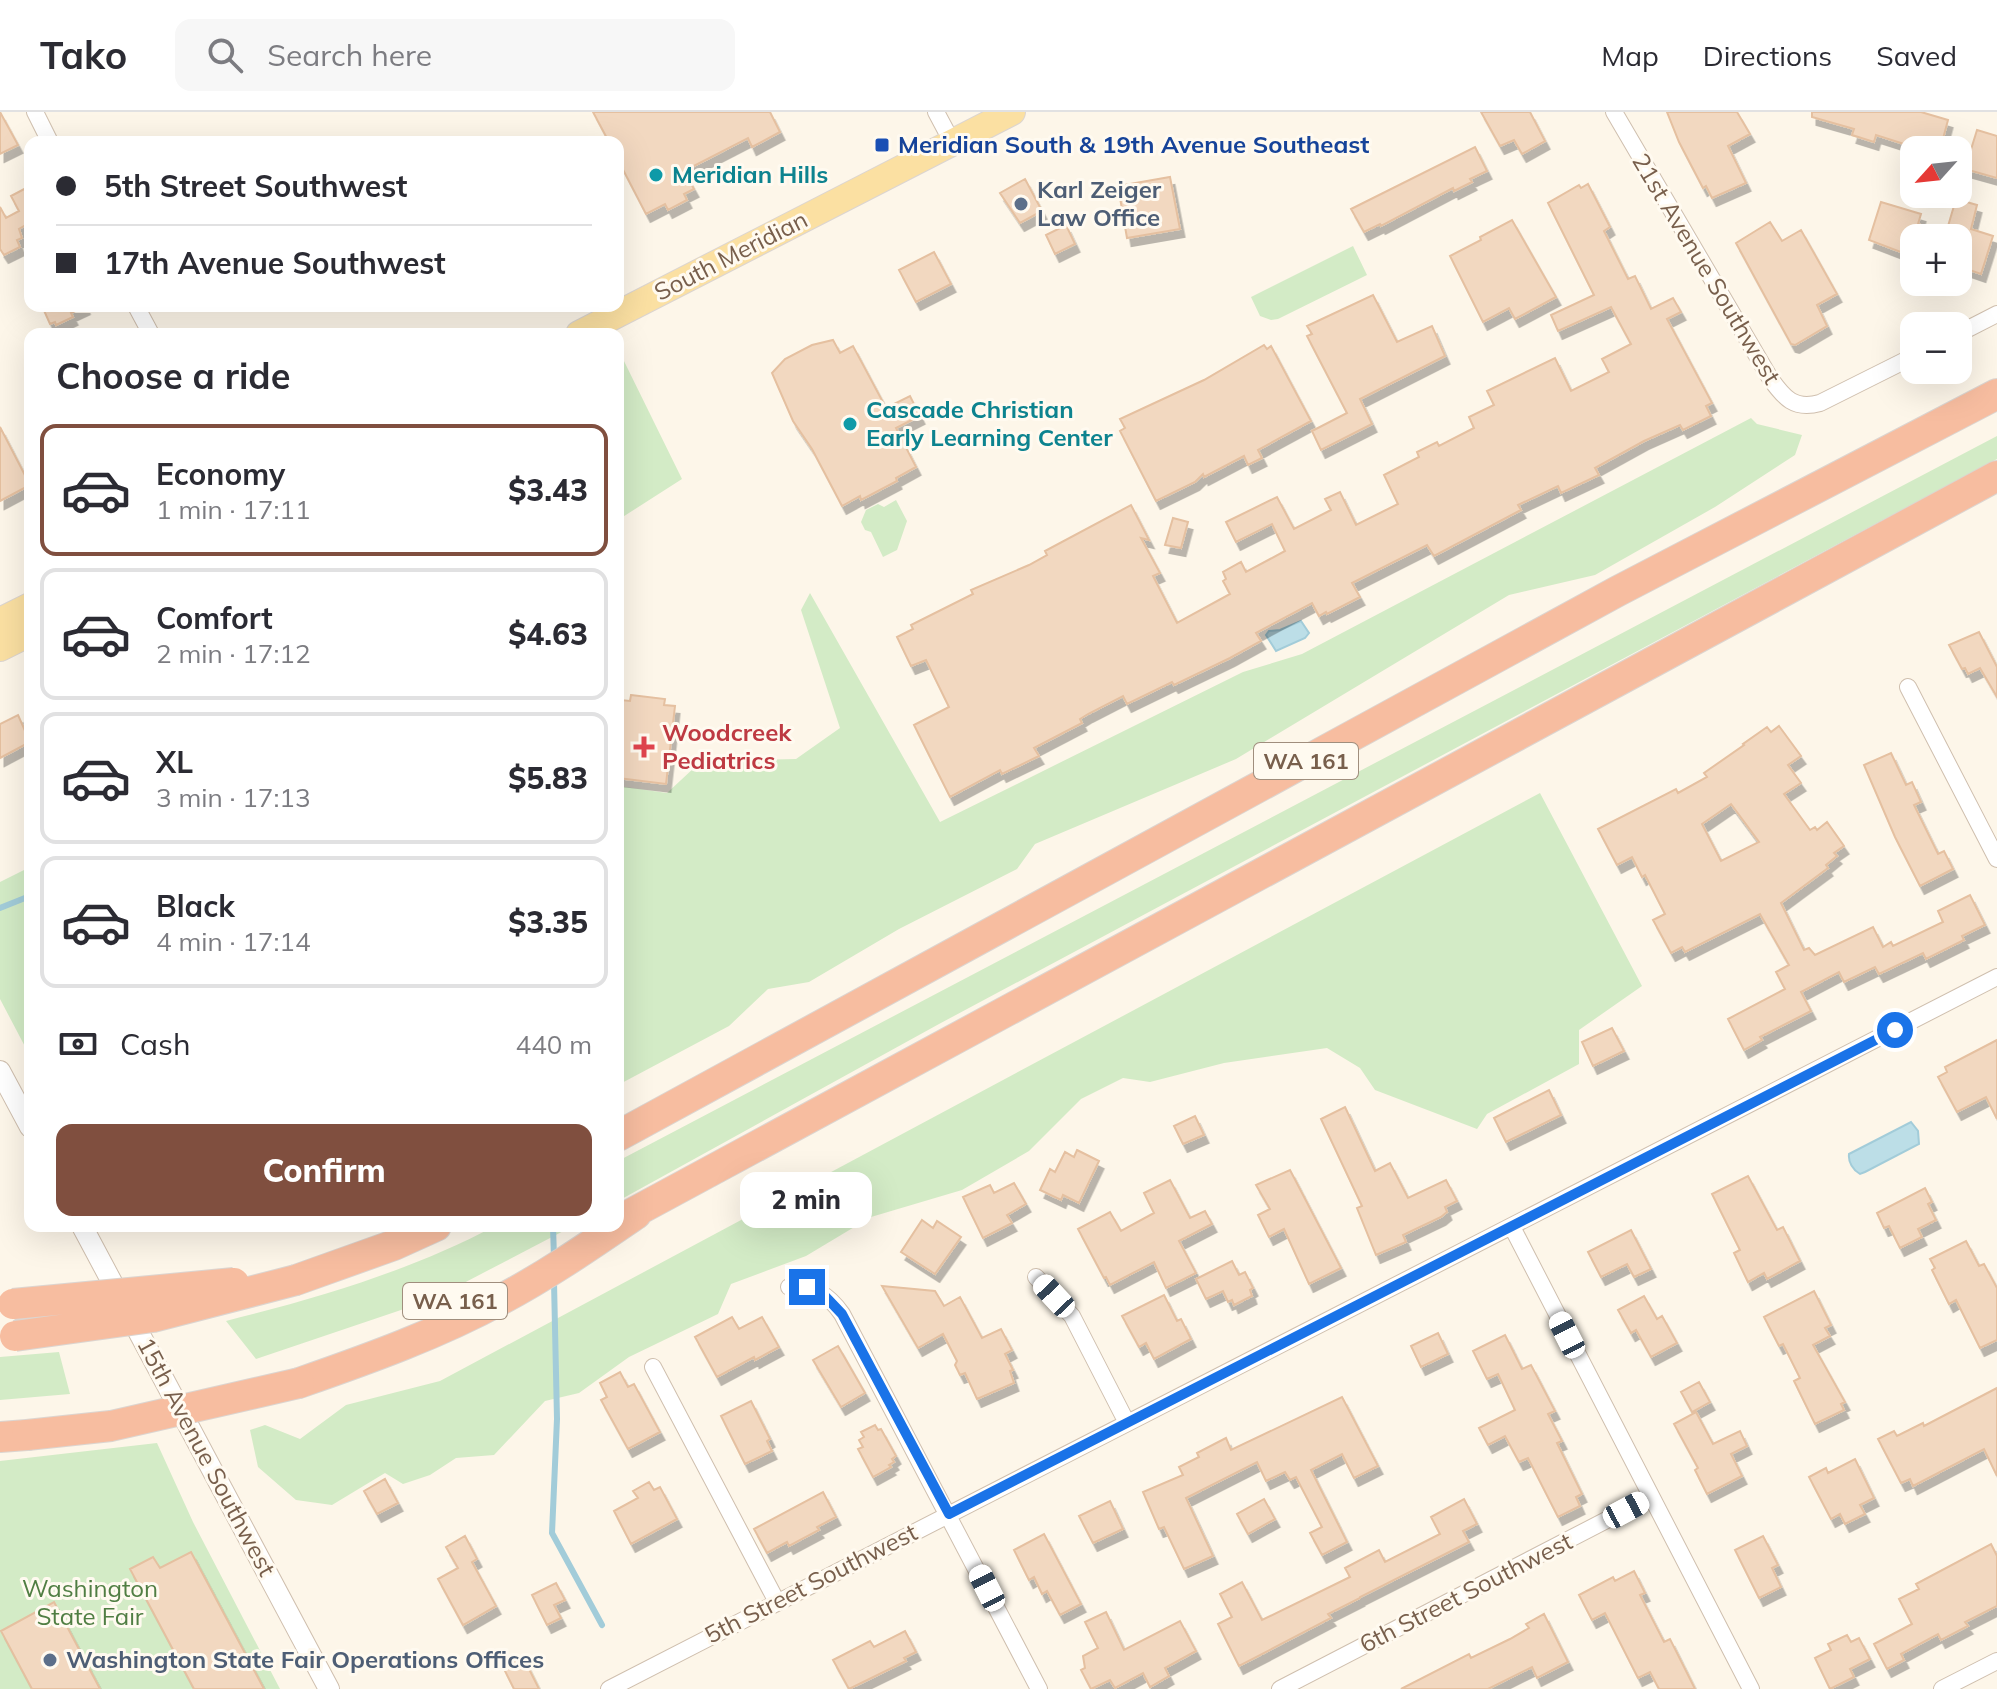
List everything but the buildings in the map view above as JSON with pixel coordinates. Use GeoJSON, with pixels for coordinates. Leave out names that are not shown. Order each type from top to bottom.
{"type":"FeatureCollection","features":[{"type":"Feature","properties":{"kind":"highway","name":"WA 161"},"geometry":{"type":"LineString","coordinates":[[624,1133],[1618,591],[1997,394]]}},
{"type":"Feature","properties":{"kind":"highway"},"geometry":{"type":"LineString","coordinates":[[624,1218],[1997,476]]}},
{"type":"Feature","properties":{"kind":"highway"},"geometry":{"type":"LineString","coordinates":[[624,1222],[651,1204]]}},
{"type":"Feature","properties":{"kind":"highway"},"geometry":{"type":"LineString","coordinates":[[7,1337],[153,1317],[296,1280],[423,1232]]}},
{"type":"Feature","properties":{"kind":"highway","name":"WA 161"},"geometry":{"type":"LineString","coordinates":[[13,1426],[298,1374],[595,1232]]}},
{"type":"Feature","properties":{"kind":"highway"},"geometry":{"type":"LineString","coordinates":[[298,1374],[376,1356],[499,1301],[552,1271],[610,1232]]}},
{"type":"Feature","properties":{"kind":"highway"},"geometry":{"type":"LineString","coordinates":[[7,1305],[209,1284],[296,1280]]}},
{"type":"Feature","properties":{"kind":"main road","name":"South Meridian"},"geometry":{"type":"LineString","coordinates":[[624,311],[1012,112]]}},
{"type":"Feature","properties":{"kind":"main road","name":"South Meridian"},"geometry":{"type":"LineString","coordinates":[[591,328],[622,312]]}},
{"type":"Feature","properties":{"kind":"main road"},"geometry":{"type":"LineString","coordinates":[[0,621],[24,609]]}},
{"type":"Feature","properties":{"kind":"main road"},"geometry":{"type":"LineString","coordinates":[[0,648],[24,636]]}},
{"type":"Feature","properties":{"kind":"street"},"geometry":{"type":"LineString","coordinates":[[35,112],[47,136]]}},
{"type":"Feature","properties":{"kind":"street"},"geometry":{"type":"LineString","coordinates":[[936,112],[952,142]]}},
{"type":"Feature","properties":{"kind":"street","name":"21st Avenue Southwest"},"geometry":{"type":"LineString","coordinates":[[1614,112],[1770,378],[1791,403],[1813,405],[1828,400],[1900,363]]}},
{"type":"Feature","properties":{"kind":"street"},"geometry":{"type":"LineString","coordinates":[[1972,327],[1997,314]]}},
{"type":"Feature","properties":{"kind":"street"},"geometry":{"type":"LineString","coordinates":[[1908,687],[1997,859]]}},
{"type":"Feature","properties":{"kind":"street","name":"5th Street Southwest"},"geometry":{"type":"LineString","coordinates":[[609,1689],[1126,1421],[1512,1227],[1997,977]]}},
{"type":"Feature","properties":{"kind":"street"},"geometry":{"type":"LineString","coordinates":[[0,1071],[24,1116]]}},
{"type":"Feature","properties":{"kind":"street"},"geometry":{"type":"LineString","coordinates":[[1512,1227],[1751,1689]]}},
{"type":"Feature","properties":{"kind":"street","name":"15th Avenue Southwest"},"geometry":{"type":"LineString","coordinates":[[85,1232],[329,1689]]}},
{"type":"Feature","properties":{"kind":"street"},"geometry":{"type":"LineString","coordinates":[[1036,1277],[1072,1316],[1126,1421]]}},
{"type":"Feature","properties":{"kind":"street"},"geometry":{"type":"LineString","coordinates":[[789,1287],[807,1287],[822,1293],[842,1314],[1039,1689]]}},
{"type":"Feature","properties":{"kind":"street"},"geometry":{"type":"LineString","coordinates":[[653,1367],[777,1602]]}},
{"type":"Feature","properties":{"kind":"street","name":"6th Street Southwest"},"geometry":{"type":"LineString","coordinates":[[1280,1689],[1651,1497]]}},
{"type":"Feature","properties":{"kind":"street"},"geometry":{"type":"LineString","coordinates":[[1942,1689],[1997,1661]]}},
{"type":"Feature","properties":{"kind":"green space"},"geometry":{"type":"Polygon","coordinates":[[[1353,246],[1367,275],[1278,319],[1260,316],[1251,297],[1353,246]]]}},
{"type":"Feature","properties":{"kind":"green space"},"geometry":{"type":"Polygon","coordinates":[[[624,361],[682,479],[624,516],[624,361]]]}},
{"type":"Feature","properties":{"kind":"green space"},"geometry":{"type":"Polygon","coordinates":[[[1751,418],[1757,424],[1802,435],[1795,455],[1715,507],[1595,575],[1509,595],[1236,759],[1035,844],[1017,869],[899,929],[809,982],[768,989],[729,1026],[624,1082],[624,787],[667,793],[695,767],[742,760],[796,759],[840,728],[801,610],[810,593],[940,822],[1243,672],[1302,654],[1751,418]]]}},
{"type":"Feature","properties":{"kind":"green space"},"geometry":{"type":"Polygon","coordinates":[[[1997,436],[1997,459],[939,1024],[624,1198],[624,1158],[1997,436]]]}},
{"type":"Feature","properties":{"kind":"green space"},"geometry":{"type":"Polygon","coordinates":[[[896,500],[907,521],[897,550],[883,557],[871,532],[865,530],[861,522],[866,510],[878,504],[884,507],[896,500]]]}},
{"type":"Feature","properties":{"kind":"green space"},"geometry":{"type":"Polygon","coordinates":[[[1540,793],[1642,986],[1579,1030],[1579,1064],[1487,1114],[1477,1129],[1375,1090],[1360,1068],[1327,1048],[1224,1063],[1150,1082],[1123,1078],[1081,1099],[1029,1151],[962,1190],[871,1217],[806,1256],[731,1284],[718,1314],[629,1357],[579,1393],[545,1401],[494,1455],[456,1458],[430,1475],[403,1484],[385,1473],[332,1505],[296,1500],[258,1467],[250,1430],[265,1425],[300,1439],[346,1405],[440,1381],[1540,793]]]}},
{"type":"Feature","properties":{"kind":"green space"},"geometry":{"type":"Polygon","coordinates":[[[24,870],[24,1045],[0,999],[0,882],[24,870]]]}},
{"type":"Feature","properties":{"kind":"green space"},"geometry":{"type":"Polygon","coordinates":[[[483,1232],[562,1232],[460,1285],[401,1310],[256,1359],[226,1321],[363,1282],[483,1232]]]}},
{"type":"Feature","properties":{"kind":"green space"},"geometry":{"type":"Polygon","coordinates":[[[59,1352],[70,1394],[0,1400],[0,1357],[59,1352]]]}},
{"type":"Feature","properties":{"kind":"green space","name":"Washington State Fair"},"geometry":{"type":"Polygon","coordinates":[[[157,1443],[193,1522],[280,1689],[0,1689],[0,1461],[157,1443]]]}},
{"type":"Feature","properties":{"kind":"water"},"geometry":{"type":"Polygon","coordinates":[[[1301,621],[1309,633],[1305,638],[1276,651],[1266,635],[1269,631],[1301,621]]]}},
{"type":"Feature","properties":{"kind":"water"},"geometry":{"type":"Polygon","coordinates":[[[1911,1122],[1918,1131],[1919,1144],[1860,1174],[1853,1168],[1849,1154],[1911,1122]]]}},
{"type":"Feature","properties":{"kind":"waterway"},"geometry":{"type":"LineString","coordinates":[[0,908],[24,898]]}},
{"type":"Feature","properties":{"kind":"waterway"},"geometry":{"type":"LineString","coordinates":[[553,1232],[554,1258]]}},
{"type":"Feature","properties":{"kind":"waterway"},"geometry":{"type":"LineString","coordinates":[[554,1282],[557,1419],[552,1533],[602,1625]]}},
{"type":"Feature","properties":{"kind":"place","name":"Meridian South & 19th Avenue Southeast"},"geometry":{"type":"Point","coordinates":[882,145]}},
{"type":"Feature","properties":{"kind":"place","name":"Meridian Hills"},"geometry":{"type":"Point","coordinates":[656,175]}},
{"type":"Feature","properties":{"kind":"place","name":"Karl Zeiger Law Office"},"geometry":{"type":"Point","coordinates":[1021,204]}},
{"type":"Feature","properties":{"kind":"place","name":"Cascade Christian Early Learning Center"},"geometry":{"type":"Point","coordinates":[850,424]}},
{"type":"Feature","properties":{"kind":"place","name":"Woodcreek Pediatrics"},"geometry":{"type":"Point","coordinates":[644,747]}},
{"type":"Feature","properties":{"kind":"place","name":"Washington State Fair Operations Offices"},"geometry":{"type":"Point","coordinates":[50,1660]}},
{"type":"Feature","properties":{"kind":"route"},"geometry":{"type":"LineString","coordinates":[[807,1287],[822,1293],[842,1314],[949,1514],[1895,1030]]}}]}
